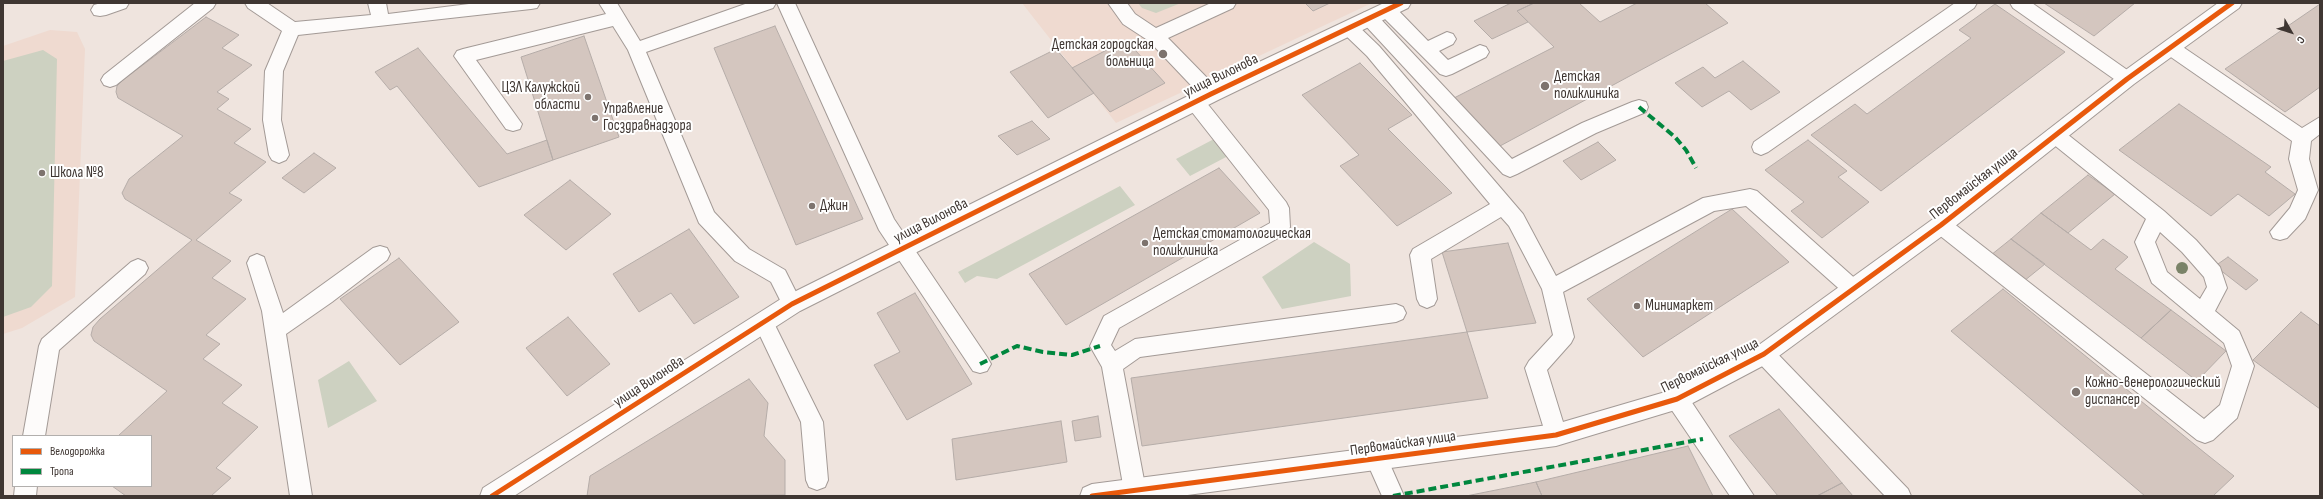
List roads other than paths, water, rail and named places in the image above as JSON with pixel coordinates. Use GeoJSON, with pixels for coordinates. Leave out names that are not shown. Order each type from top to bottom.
{"type":"FeatureCollection","features":[{"type":"Feature","properties":{"kind":"street","name":"Первомайская улица"},"geometry":{"type":"LineString","coordinates":[[1092,496],[1136,493],[1556,435],[1677,399],[1764,354],[1852,288],[1941,225],[2127,79],[2232,3]]}},
{"type":"Feature","properties":{"kind":"street","name":"улица Вилонова"},"geometry":{"type":"LineString","coordinates":[[492,496],[792,304],[1203,98],[1386,10]]}},
{"type":"Feature","properties":{"kind":"lane"},"geometry":{"type":"LineString","coordinates":[[100,10],[120,3]]}},
{"type":"Feature","properties":{"kind":"lane"},"geometry":{"type":"LineString","coordinates":[[110,80],[207,3]]}},
{"type":"Feature","properties":{"kind":"lane"},"geometry":{"type":"LineString","coordinates":[[254,3],[292,29],[382,21],[531,3]]}},
{"type":"Feature","properties":{"kind":"lane"},"geometry":{"type":"LineString","coordinates":[[377,3],[382,21]]}},
{"type":"Feature","properties":{"kind":"lane"},"geometry":{"type":"LineString","coordinates":[[636,49],[767,3]]}},
{"type":"Feature","properties":{"kind":"lane"},"geometry":{"type":"LineString","coordinates":[[786,3],[886,224],[980,364]]}},
{"type":"Feature","properties":{"kind":"lane"},"geometry":{"type":"LineString","coordinates":[[1117,3],[1129,20],[1155,36],[1203,98],[1279,208],[1280,227],[1111,322],[1100,346],[1112,365],[1136,493]]}},
{"type":"Feature","properties":{"kind":"lane"},"geometry":{"type":"LineString","coordinates":[[1155,36],[1227,3]]}},
{"type":"Feature","properties":{"kind":"lane"},"geometry":{"type":"LineString","coordinates":[[1761,147],[1968,3]]}},
{"type":"Feature","properties":{"kind":"lane"},"geometry":{"type":"LineString","coordinates":[[2019,3],[2127,79]]}},
{"type":"Feature","properties":{"kind":"lane"},"geometry":{"type":"LineString","coordinates":[[512,124],[463,56],[612,10],[636,49],[706,218],[742,255],[778,276],[792,304]]}},
{"type":"Feature","properties":{"kind":"lane"},"geometry":{"type":"LineString","coordinates":[[1386,10],[1446,69],[1480,52]]}},
{"type":"Feature","properties":{"kind":"lane"},"geometry":{"type":"LineString","coordinates":[[1386,10],[1510,169],[1589,128],[1639,106]]}},
{"type":"Feature","properties":{"kind":"lane"},"geometry":{"type":"LineString","coordinates":[[1349,28],[1373,51],[1516,220],[1552,288],[1564,338],[1536,368],[1556,435]]}},
{"type":"Feature","properties":{"kind":"lane"},"geometry":{"type":"LineString","coordinates":[[279,155],[272,120],[274,71],[292,29]]}},
{"type":"Feature","properties":{"kind":"lane"},"geometry":{"type":"LineString","coordinates":[[1426,50],[1446,40]]}},
{"type":"Feature","properties":{"kind":"lane"},"geometry":{"type":"LineString","coordinates":[[2170,48],[2302,138]]}},
{"type":"Feature","properties":{"kind":"lane"},"geometry":{"type":"LineString","coordinates":[[2280,232],[2298,213],[2308,190],[2299,159],[2302,138],[2320,124]]}},
{"type":"Feature","properties":{"kind":"lane"},"geometry":{"type":"LineString","coordinates":[[2055,135],[2157,217],[2189,246],[2213,273],[2216,288],[2204,311]]}},
{"type":"Feature","properties":{"kind":"lane"},"geometry":{"type":"LineString","coordinates":[[1552,288],[1710,204],[1750,198],[1852,288]]}},
{"type":"Feature","properties":{"kind":"lane"},"geometry":{"type":"LineString","coordinates":[[1426,299],[1420,255],[1503,206]]}},
{"type":"Feature","properties":{"kind":"lane"},"geometry":{"type":"LineString","coordinates":[[1941,225],[1991,266],[2205,433],[2229,411],[2243,366],[2232,337],[2204,311],[2159,277],[2145,242],[2157,217]]}},
{"type":"Feature","properties":{"kind":"lane"},"geometry":{"type":"LineString","coordinates":[[274,330],[325,296],[380,254]]}},
{"type":"Feature","properties":{"kind":"lane"},"geometry":{"type":"LineString","coordinates":[[258,263],[272,311],[301,496]]}},
{"type":"Feature","properties":{"kind":"lane"},"geometry":{"type":"LineString","coordinates":[[34,435],[49,346],[138,268]]}},
{"type":"Feature","properties":{"kind":"lane"},"geometry":{"type":"LineString","coordinates":[[1112,365],[1135,348],[1396,313]]}},
{"type":"Feature","properties":{"kind":"lane"},"geometry":{"type":"LineString","coordinates":[[764,323],[812,422],[817,480]]}},
{"type":"Feature","properties":{"kind":"lane"},"geometry":{"type":"LineString","coordinates":[[1764,354],[1900,496]]}},
{"type":"Feature","properties":{"kind":"lane"},"geometry":{"type":"LineString","coordinates":[[1677,399],[1743,496]]}},
{"type":"Feature","properties":{"kind":"lane"},"geometry":{"type":"LineString","coordinates":[[1378,460],[1393,496]]}},
{"type":"Feature","properties":{"kind":"place","name":"Детская городская больница"},"geometry":{"type":"Point","coordinates":[1163,54]}},
{"type":"Feature","properties":{"kind":"place","name":"Детская поликлиника"},"geometry":{"type":"Point","coordinates":[1545,86]}},
{"type":"Feature","properties":{"kind":"place","name":"ЦЗЛ Калужской области"},"geometry":{"type":"Point","coordinates":[588,97]}},
{"type":"Feature","properties":{"kind":"place","name":"Управление Госздравнадзора"},"geometry":{"type":"Point","coordinates":[595,118]}},
{"type":"Feature","properties":{"kind":"place","name":"Школа №8"},"geometry":{"type":"Point","coordinates":[42,173]}},
{"type":"Feature","properties":{"kind":"place","name":"Джин"},"geometry":{"type":"Point","coordinates":[812,206]}},
{"type":"Feature","properties":{"kind":"place","name":"Детская стоматологическая поликлиника"},"geometry":{"type":"Point","coordinates":[1145,243]}},
{"type":"Feature","properties":{"kind":"place","name":"Минимаркет"},"geometry":{"type":"Point","coordinates":[1637,306]}},
{"type":"Feature","properties":{"kind":"place","name":"Кожно-венерологический диспансер"},"geometry":{"type":"Point","coordinates":[2076,392]}}]}
